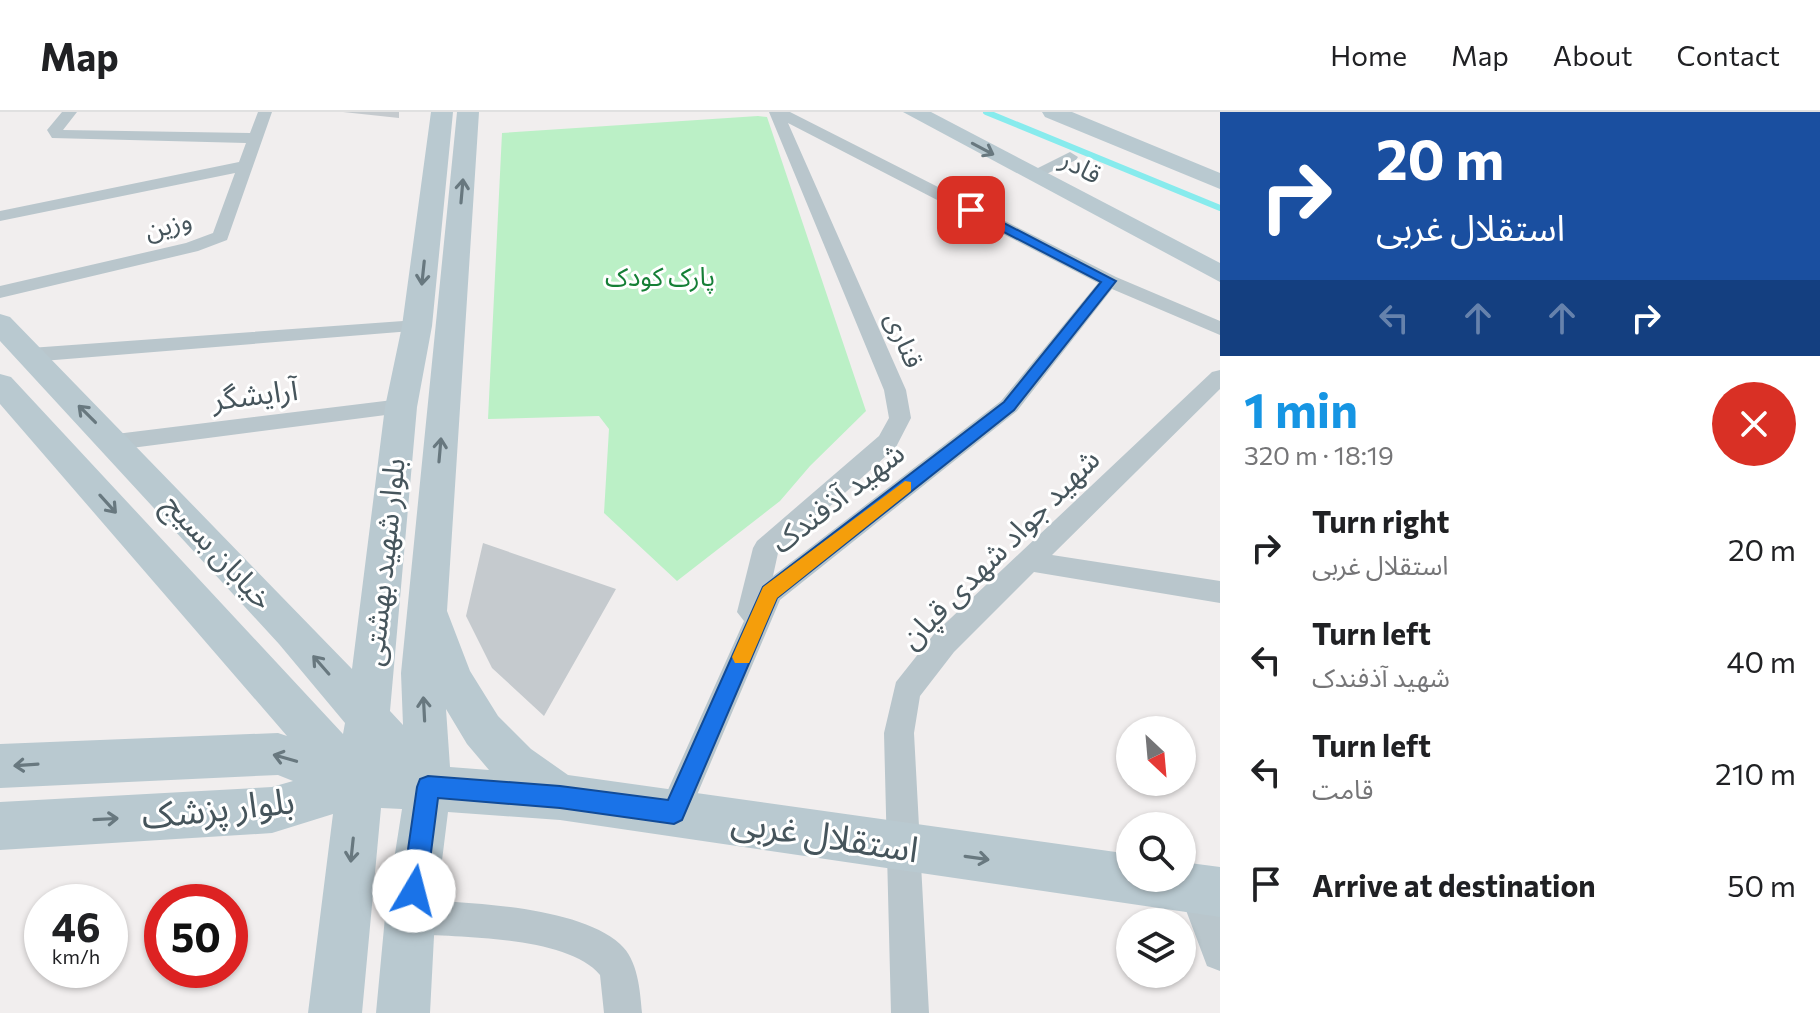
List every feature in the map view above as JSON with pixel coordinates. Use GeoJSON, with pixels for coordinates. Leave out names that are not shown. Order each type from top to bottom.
{"type":"FeatureCollection","features":[{"type":"Feature","properties":{"kind":"main road","name":"قادر"},"geometry":{"type":"LineString","coordinates":[[914,112],[1220,274]]}},
{"type":"Feature","properties":{"kind":"main road"},"geometry":{"type":"LineString","coordinates":[[1061,113],[1220,182]]}},
{"type":"Feature","properties":{"kind":"main road","name":"بلوار شهید بهشتی"},"geometry":{"type":"LineString","coordinates":[[335,1013],[401,407],[454,128]]}},
{"type":"Feature","properties":{"kind":"main road","name":"بلوار شهید بهشتی"},"geometry":{"type":"LineString","coordinates":[[403,1013],[410,917],[428,787],[422,673],[454,128]]}},
{"type":"Feature","properties":{"kind":"main road","name":"خیابان بسیج"},"geometry":{"type":"LineString","coordinates":[[0,323],[293,632],[428,787]]}},
{"type":"Feature","properties":{"kind":"main road","name":"خیابان بسیج"},"geometry":{"type":"LineString","coordinates":[[1,385],[359,784]]}},
{"type":"Feature","properties":{"kind":"main road"},"geometry":{"type":"LineString","coordinates":[[428,596],[441,655],[473,718],[509,759],[560,797]]}},
{"type":"Feature","properties":{"kind":"main road","name":"بلوار پزشک"},"geometry":{"type":"LineString","coordinates":[[0,766],[278,754],[359,784]]}},
{"type":"Feature","properties":{"kind":"main road","name":"بلوار پزشک"},"geometry":{"type":"LineString","coordinates":[[0,826],[272,810],[359,784]]}},
{"type":"Feature","properties":{"kind":"main road","name":"استقلال غربی"},"geometry":{"type":"LineString","coordinates":[[359,784],[560,797],[1207,890]]}},
{"type":"Feature","properties":{"kind":"street"},"geometry":{"type":"LineString","coordinates":[[70,112],[55,130],[57,135],[254,138]]}},
{"type":"Feature","properties":{"kind":"street","name":"وزین"},"geometry":{"type":"LineString","coordinates":[[0,292],[192,247],[221,236],[228,225],[244,166],[265,112]]}},
{"type":"Feature","properties":{"kind":"street"},"geometry":{"type":"LineString","coordinates":[[777,112],[1109,281],[1220,329]]}},
{"type":"Feature","properties":{"kind":"street","name":"قناری"},"geometry":{"type":"LineString","coordinates":[[740,661],[766,548],[888,441],[900,418],[895,390],[777,112]]}},
{"type":"Feature","properties":{"kind":"street"},"geometry":{"type":"LineString","coordinates":[[1032,175],[1070,157]]}},
{"type":"Feature","properties":{"kind":"street"},"geometry":{"type":"LineString","coordinates":[[0,216],[244,166]]}},
{"type":"Feature","properties":{"kind":"street","name":"شهید آذفندک"},"geometry":{"type":"LineString","coordinates":[[674,812],[770,593],[1009,406],[1109,281]]}},
{"type":"Feature","properties":{"kind":"street"},"geometry":{"type":"LineString","coordinates":[[30,355],[417,326]]}},
{"type":"Feature","properties":{"kind":"street","name":"شهید جواد شهدی قپان"},"geometry":{"type":"LineString","coordinates":[[910,1013],[899,733],[906,691],[944,643],[1220,377]]}},
{"type":"Feature","properties":{"kind":"street","name":"آرایشگر"},"geometry":{"type":"LineString","coordinates":[[116,442],[401,407]]}},
{"type":"Feature","properties":{"kind":"street"},"geometry":{"type":"LineString","coordinates":[[1028,561],[1220,592]]}},
{"type":"Feature","properties":{"kind":"street"},"geometry":{"type":"LineString","coordinates":[[1207,890],[1220,953]]}},
{"type":"Feature","properties":{"kind":"street"},"geometry":{"type":"LineString","coordinates":[[410,917],[499,924],[583,939],[607,956],[622,980],[623,1013]]}},
{"type":"Feature","properties":{"kind":"green space","name":"پارک کودک"},"geometry":{"type":"Polygon","coordinates":[[[767,117],[866,411],[810,466],[780,501],[677,581],[604,513],[609,429],[599,416],[488,419],[502,133],[767,117]]]}},
{"type":"Feature","properties":{"kind":"building"},"geometry":{"type":"Polygon","coordinates":[[[343,112],[399,112],[399,118],[343,112]]]}},
{"type":"Feature","properties":{"kind":"building"},"geometry":{"type":"Polygon","coordinates":[[[483,543],[616,589],[544,716],[492,668],[466,616],[483,543]]]}},
{"type":"Feature","properties":{"kind":"waterway"},"geometry":{"type":"LineString","coordinates":[[986,112],[1220,208]]}},
{"type":"Feature","properties":{"kind":"slow traffic"},"geometry":{"type":"LineString","coordinates":[[742,657],[770,593],[905,487]]}},
{"type":"Feature","properties":{"kind":"route"},"geometry":{"type":"LineString","coordinates":[[414,891],[428,787],[560,797],[674,812],[770,593],[1009,406],[1109,281],[971,210]]}}]}
